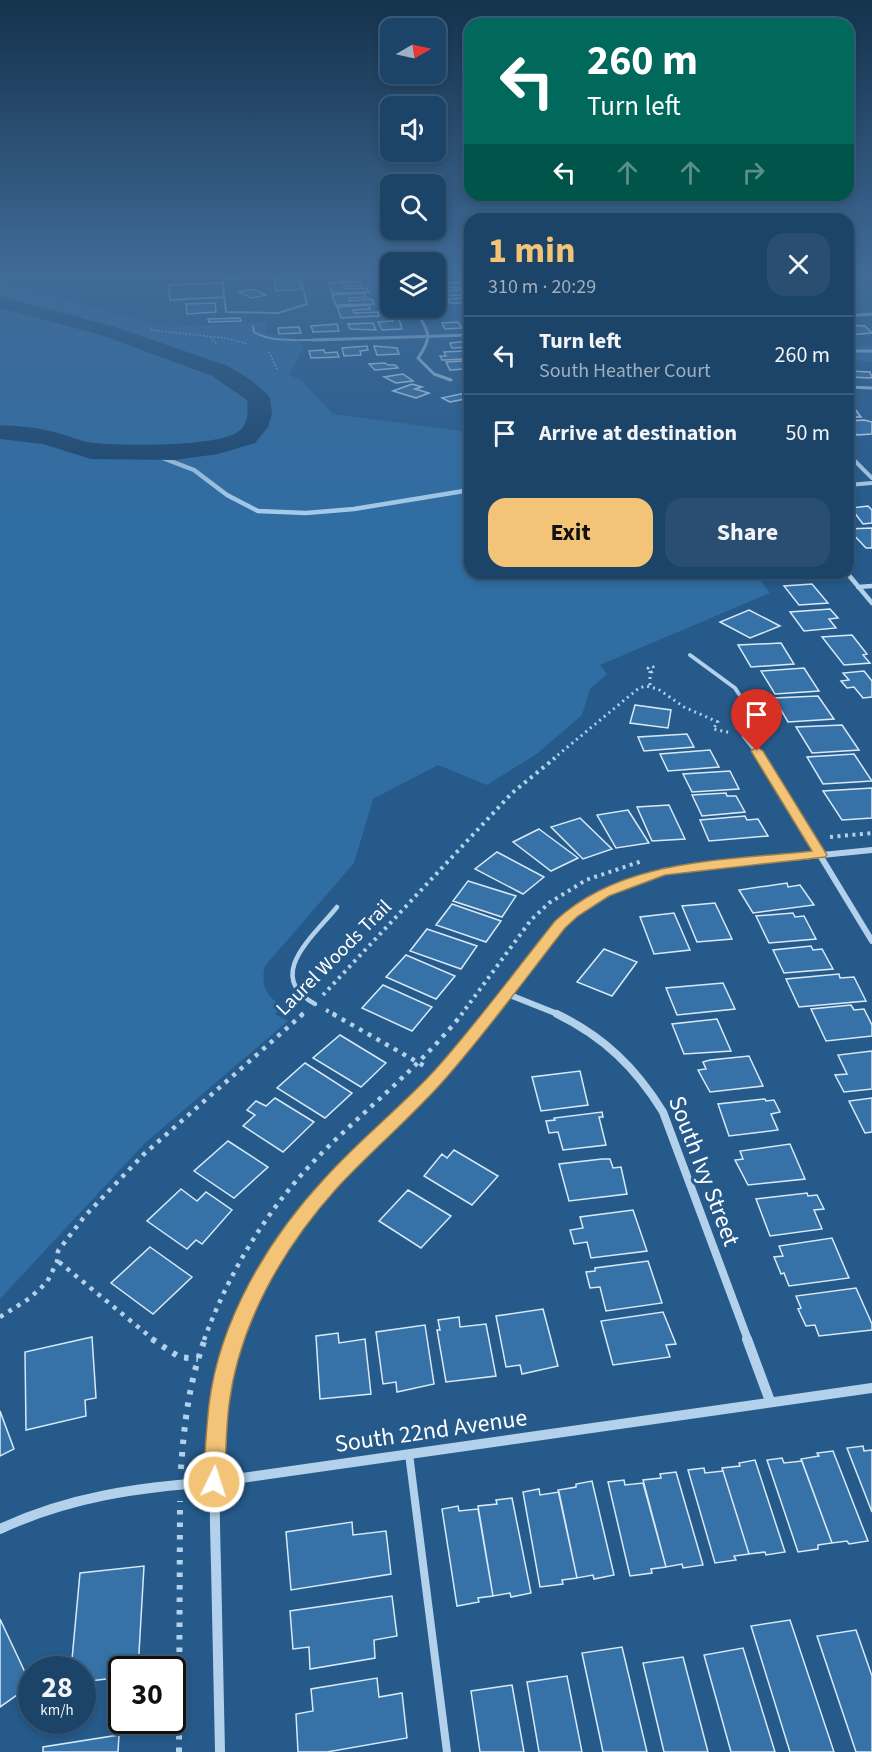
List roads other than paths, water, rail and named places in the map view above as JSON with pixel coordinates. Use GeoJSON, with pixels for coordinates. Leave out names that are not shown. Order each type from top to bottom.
{"type":"FeatureCollection","features":[{"type":"Feature","properties":{"kind":"street"},"geometry":{"type":"LineString","coordinates":[[421,354],[418,358],[434,374],[452,380]]}},
{"type":"Feature","properties":{"kind":"street"},"geometry":{"type":"LineString","coordinates":[[854,387],[872,388]]}},
{"type":"Feature","properties":{"kind":"street"},"geometry":{"type":"LineString","coordinates":[[854,460],[872,478]]}},
{"type":"Feature","properties":{"kind":"street"},"geometry":{"type":"LineString","coordinates":[[854,484],[872,483]]}},
{"type":"Feature","properties":{"kind":"street"},"geometry":{"type":"LineString","coordinates":[[852,579],[872,603]]}},
{"type":"Feature","properties":{"kind":"street"},"geometry":{"type":"LineString","coordinates":[[858,587],[872,586]]}},
{"type":"Feature","properties":{"kind":"street"},"geometry":{"type":"LineString","coordinates":[[744,736],[757,751],[872,941]]}},
{"type":"Feature","properties":{"kind":"street"},"geometry":{"type":"LineString","coordinates":[[220,1752],[214,1482],[219,1404],[229,1358],[245,1314],[266,1270],[301,1217],[332,1182],[440,1074],[560,925],[573,913],[604,893],[663,871],[872,850]]}},
{"type":"Feature","properties":{"kind":"street","name":"South Ivy Street"},"geometry":{"type":"LineString","coordinates":[[505,993],[553,1010],[592,1032],[629,1062],[652,1092],[663,1112],[770,1401]]}},
{"type":"Feature","properties":{"kind":"street","name":"South 22nd Avenue"},"geometry":{"type":"LineString","coordinates":[[0,1528],[45,1509],[113,1492],[151,1486],[214,1482],[872,1388]]}},
{"type":"Feature","properties":{"kind":"lane"},"geometry":{"type":"LineString","coordinates":[[690,655],[730,683],[738,692],[756,722],[744,736]]}},
{"type":"Feature","properties":{"kind":"lane"},"geometry":{"type":"LineString","coordinates":[[315,1004],[297,992],[291,979],[291,971],[297,958],[338,907]]}},
{"type":"Feature","properties":{"kind":"lane"},"geometry":{"type":"LineString","coordinates":[[409,1454],[447,1752]]}},
{"type":"Feature","properties":{"kind":"waterway"},"geometry":{"type":"LineString","coordinates":[[0,432],[46,437],[91,451],[174,452],[218,446],[246,438],[256,427],[260,414],[258,398],[243,385],[220,371],[172,354]]}},
{"type":"Feature","properties":{"kind":"waterway"},"geometry":{"type":"LineString","coordinates":[[147,452],[194,470],[227,495],[258,511],[306,513],[354,509],[464,491]]}}]}
